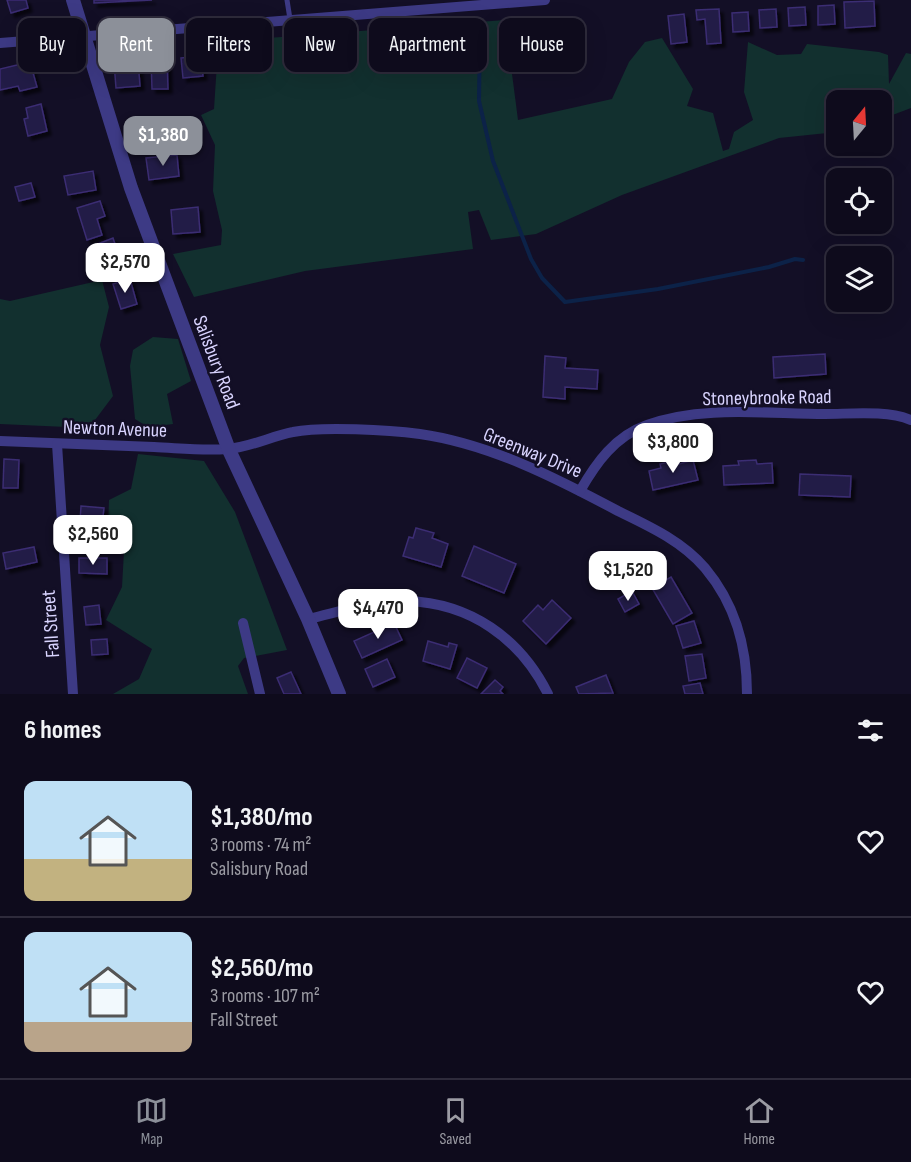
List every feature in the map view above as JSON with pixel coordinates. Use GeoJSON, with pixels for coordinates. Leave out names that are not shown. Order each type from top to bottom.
{"type":"FeatureCollection","features":[{"type":"Feature","properties":{"kind":"street","name":"Salisbury Road"},"geometry":{"type":"LineString","coordinates":[[74,0],[79,18]]}},
{"type":"Feature","properties":{"kind":"street"},"geometry":{"type":"LineString","coordinates":[[326,18],[545,0]]}},
{"type":"Feature","properties":{"kind":"street"},"geometry":{"type":"LineString","coordinates":[[86,38],[284,21]]}},
{"type":"Feature","properties":{"kind":"street"},"geometry":{"type":"LineString","coordinates":[[0,43],[18,42]]}},
{"type":"Feature","properties":{"kind":"street","name":"Salisbury Road"},"geometry":{"type":"LineString","coordinates":[[86,44],[131,188],[229,450],[308,619],[339,694]]}},
{"type":"Feature","properties":{"kind":"street","name":"Stoneybrooke Road"},"geometry":{"type":"LineString","coordinates":[[580,491],[596,463],[618,441],[646,425],[677,417],[715,414],[868,415],[911,420]]}},
{"type":"Feature","properties":{"kind":"street","name":"Greenway Drive"},"geometry":{"type":"LineString","coordinates":[[229,450],[294,431],[358,430],[419,434],[458,442],[492,453],[580,491],[677,543],[704,567],[725,596],[740,629],[745,652],[747,694]]}},
{"type":"Feature","properties":{"kind":"street","name":"Newton Avenue"},"geometry":{"type":"LineString","coordinates":[[0,441],[229,450]]}},
{"type":"Feature","properties":{"kind":"street","name":"Fall Street"},"geometry":{"type":"LineString","coordinates":[[57,444],[73,694]]}},
{"type":"Feature","properties":{"kind":"street"},"geometry":{"type":"LineString","coordinates":[[308,619],[405,600],[433,603],[482,622],[510,639],[532,664],[548,694]]}},
{"type":"Feature","properties":{"kind":"street"},"geometry":{"type":"LineString","coordinates":[[243,623],[260,694]]}},
{"type":"Feature","properties":{"kind":"lane"},"geometry":{"type":"LineString","coordinates":[[287,0],[290,18]]}},
{"type":"Feature","properties":{"kind":"green space"},"geometry":{"type":"Polygon","coordinates":[[[499,20],[499,72],[512,72],[518,120],[612,99],[629,62],[645,42],[662,38],[693,89],[687,106],[713,113],[723,151],[729,149],[734,132],[753,120],[744,92],[748,42],[777,55],[801,54],[807,44],[879,52],[888,55],[889,84],[906,53],[911,54],[911,108],[892,115],[892,90],[826,90],[826,133],[779,138],[622,195],[536,234],[491,240],[479,210],[468,212],[473,249],[305,271],[194,297],[173,254],[221,245],[222,230],[213,191],[215,145],[201,115],[214,109],[216,72],[272,72],[272,38],[284,37],[284,72],[357,72],[357,31],[369,30],[369,72],[487,72],[487,21],[499,20]]]}},
{"type":"Feature","properties":{"kind":"green space"},"geometry":{"type":"Polygon","coordinates":[[[102,280],[109,307],[100,345],[113,396],[89,428],[0,424],[0,299],[10,301],[102,280]]]}},
{"type":"Feature","properties":{"kind":"green space"},"geometry":{"type":"Polygon","coordinates":[[[153,337],[178,339],[191,381],[167,394],[173,424],[148,427],[135,419],[130,366],[133,350],[153,337]]]}},
{"type":"Feature","properties":{"kind":"green space"},"geometry":{"type":"Polygon","coordinates":[[[138,454],[204,461],[235,512],[287,650],[244,658],[238,666],[248,694],[113,694],[139,679],[152,649],[106,620],[122,587],[124,551],[108,527],[109,500],[131,489],[138,454]]]}},
{"type":"Feature","properties":{"kind":"building"},"geometry":{"type":"Polygon","coordinates":[[[7,0],[26,0],[28,8],[11,13],[7,0]]]}},
{"type":"Feature","properties":{"kind":"building"},"geometry":{"type":"Polygon","coordinates":[[[94,0],[152,0],[94,3],[94,0]]]}},
{"type":"Feature","properties":{"kind":"building"},"geometry":{"type":"Polygon","coordinates":[[[874,1],[875,26],[845,28],[844,2],[874,1]]]}},
{"type":"Feature","properties":{"kind":"building"},"geometry":{"type":"Polygon","coordinates":[[[834,5],[835,24],[818,25],[818,6],[834,5]]]}},
{"type":"Feature","properties":{"kind":"building"},"geometry":{"type":"Polygon","coordinates":[[[805,7],[806,25],[789,26],[788,8],[805,7]]]}},
{"type":"Feature","properties":{"kind":"building"},"geometry":{"type":"Polygon","coordinates":[[[719,9],[721,43],[707,44],[705,19],[697,20],[696,10],[719,9]]]}},
{"type":"Feature","properties":{"kind":"building"},"geometry":{"type":"Polygon","coordinates":[[[776,9],[777,27],[760,28],[759,10],[776,9]]]}},
{"type":"Feature","properties":{"kind":"building"},"geometry":{"type":"Polygon","coordinates":[[[748,12],[749,31],[733,32],[732,13],[748,12]]]}},
{"type":"Feature","properties":{"kind":"building"},"geometry":{"type":"Polygon","coordinates":[[[684,14],[687,42],[671,44],[668,16],[684,14]]]}},
{"type":"Feature","properties":{"kind":"building"},"geometry":{"type":"Polygon","coordinates":[[[181,58],[186,58],[186,72],[203,72],[203,76],[183,78],[181,58]]]}},
{"type":"Feature","properties":{"kind":"building"},"geometry":{"type":"Polygon","coordinates":[[[18,65],[18,72],[33,72],[37,87],[20,91],[18,86],[0,90],[0,69],[18,65]]]}},
{"type":"Feature","properties":{"kind":"building"},"geometry":{"type":"Polygon","coordinates":[[[115,72],[139,72],[140,86],[116,88],[115,72]]]}},
{"type":"Feature","properties":{"kind":"building"},"geometry":{"type":"Polygon","coordinates":[[[151,72],[167,72],[168,89],[152,89],[151,72]]]}},
{"type":"Feature","properties":{"kind":"building"},"geometry":{"type":"Polygon","coordinates":[[[41,104],[47,131],[28,136],[24,119],[28,118],[26,108],[41,104]]]}},
{"type":"Feature","properties":{"kind":"building"},"geometry":{"type":"Polygon","coordinates":[[[159,121],[159,125],[174,124],[176,145],[147,148],[144,122],[159,121]]]}},
{"type":"Feature","properties":{"kind":"building"},"geometry":{"type":"Polygon","coordinates":[[[177,155],[179,176],[149,180],[146,158],[177,155]]]}},
{"type":"Feature","properties":{"kind":"building"},"geometry":{"type":"Polygon","coordinates":[[[93,171],[96,190],[68,195],[64,176],[93,171]]]}},
{"type":"Feature","properties":{"kind":"building"},"geometry":{"type":"Polygon","coordinates":[[[31,183],[35,197],[19,201],[15,187],[31,183]]]}},
{"type":"Feature","properties":{"kind":"building"},"geometry":{"type":"Polygon","coordinates":[[[100,201],[105,216],[97,219],[102,235],[87,240],[77,208],[100,201]]]}},
{"type":"Feature","properties":{"kind":"building"},"geometry":{"type":"Polygon","coordinates":[[[198,207],[200,232],[173,234],[171,210],[198,207]]]}},
{"type":"Feature","properties":{"kind":"building"},"geometry":{"type":"Polygon","coordinates":[[[113,238],[120,259],[105,264],[98,244],[113,238]]]}},
{"type":"Feature","properties":{"kind":"building"},"geometry":{"type":"Polygon","coordinates":[[[130,279],[137,304],[121,309],[113,284],[130,279]]]}},
{"type":"Feature","properties":{"kind":"building"},"geometry":{"type":"Polygon","coordinates":[[[825,354],[826,374],[774,378],[773,357],[825,354]]]}},
{"type":"Feature","properties":{"kind":"building"},"geometry":{"type":"Polygon","coordinates":[[[545,356],[566,358],[565,368],[598,370],[597,389],[565,387],[565,399],[543,397],[545,356]]]}},
{"type":"Feature","properties":{"kind":"building"},"geometry":{"type":"Polygon","coordinates":[[[4,459],[19,460],[18,488],[3,488],[4,459]]]}},
{"type":"Feature","properties":{"kind":"building"},"geometry":{"type":"Polygon","coordinates":[[[678,460],[679,464],[693,460],[698,480],[653,490],[649,471],[661,468],[660,464],[678,460]]]}},
{"type":"Feature","properties":{"kind":"building"},"geometry":{"type":"Polygon","coordinates":[[[756,460],[757,464],[772,463],[773,483],[724,485],[723,466],[739,465],[738,461],[756,460]]]}},
{"type":"Feature","properties":{"kind":"building"},"geometry":{"type":"Polygon","coordinates":[[[800,474],[851,476],[850,497],[799,495],[800,474]]]}},
{"type":"Feature","properties":{"kind":"building"},"geometry":{"type":"Polygon","coordinates":[[[81,506],[104,508],[102,524],[80,522],[81,506]]]}},
{"type":"Feature","properties":{"kind":"building"},"geometry":{"type":"Polygon","coordinates":[[[416,528],[434,533],[432,538],[448,544],[441,567],[403,556],[409,537],[413,538],[416,528]]]}},
{"type":"Feature","properties":{"kind":"building"},"geometry":{"type":"Polygon","coordinates":[[[78,531],[105,533],[104,548],[77,546],[78,531]]]}},
{"type":"Feature","properties":{"kind":"building"},"geometry":{"type":"Polygon","coordinates":[[[474,546],[516,564],[504,593],[462,576],[474,546]]]}},
{"type":"Feature","properties":{"kind":"building"},"geometry":{"type":"Polygon","coordinates":[[[34,547],[37,562],[6,569],[3,553],[34,547]]]}},
{"type":"Feature","properties":{"kind":"building"},"geometry":{"type":"Polygon","coordinates":[[[79,558],[107,558],[107,574],[79,573],[79,558]]]}},
{"type":"Feature","properties":{"kind":"building"},"geometry":{"type":"Polygon","coordinates":[[[671,577],[692,613],[673,624],[652,588],[671,577]]]}},
{"type":"Feature","properties":{"kind":"building"},"geometry":{"type":"Polygon","coordinates":[[[632,591],[639,604],[625,612],[618,599],[632,591]]]}},
{"type":"Feature","properties":{"kind":"building"},"geometry":{"type":"Polygon","coordinates":[[[552,600],[571,618],[546,644],[523,621],[538,605],[543,610],[552,600]]]}},
{"type":"Feature","properties":{"kind":"building"},"geometry":{"type":"Polygon","coordinates":[[[99,605],[101,624],[86,625],[84,607],[99,605]]]}},
{"type":"Feature","properties":{"kind":"building"},"geometry":{"type":"Polygon","coordinates":[[[694,621],[701,643],[683,648],[676,626],[694,621]]]}},
{"type":"Feature","properties":{"kind":"building"},"geometry":{"type":"Polygon","coordinates":[[[394,623],[402,640],[362,658],[354,641],[394,623]]]}},
{"type":"Feature","properties":{"kind":"building"},"geometry":{"type":"Polygon","coordinates":[[[107,639],[108,654],[92,655],[91,640],[107,639]]]}},
{"type":"Feature","properties":{"kind":"building"},"geometry":{"type":"Polygon","coordinates":[[[428,641],[448,647],[449,643],[457,645],[450,669],[423,661],[428,641]]]}},
{"type":"Feature","properties":{"kind":"building"},"geometry":{"type":"Polygon","coordinates":[[[702,654],[706,678],[689,681],[685,656],[702,654]]]}},
{"type":"Feature","properties":{"kind":"building"},"geometry":{"type":"Polygon","coordinates":[[[467,658],[487,668],[477,688],[457,678],[467,658]]]}},
{"type":"Feature","properties":{"kind":"building"},"geometry":{"type":"Polygon","coordinates":[[[387,659],[395,677],[373,687],[365,669],[387,659]]]}},
{"type":"Feature","properties":{"kind":"building"},"geometry":{"type":"Polygon","coordinates":[[[291,672],[301,694],[284,694],[277,678],[291,672]]]}},
{"type":"Feature","properties":{"kind":"building"},"geometry":{"type":"Polygon","coordinates":[[[606,675],[613,693],[579,694],[576,687],[606,675]]]}},
{"type":"Feature","properties":{"kind":"building"},"geometry":{"type":"Polygon","coordinates":[[[495,680],[503,687],[500,691],[503,694],[481,694],[495,680]]]}},
{"type":"Feature","properties":{"kind":"building"},"geometry":{"type":"Polygon","coordinates":[[[700,683],[703,694],[685,694],[683,686],[700,683]]]}},
{"type":"Feature","properties":{"kind":"waterway"},"geometry":{"type":"LineString","coordinates":[[479,72],[479,101],[493,161],[531,259],[542,278],[565,302],[658,289],[769,267],[795,259],[803,260]]}}]}
